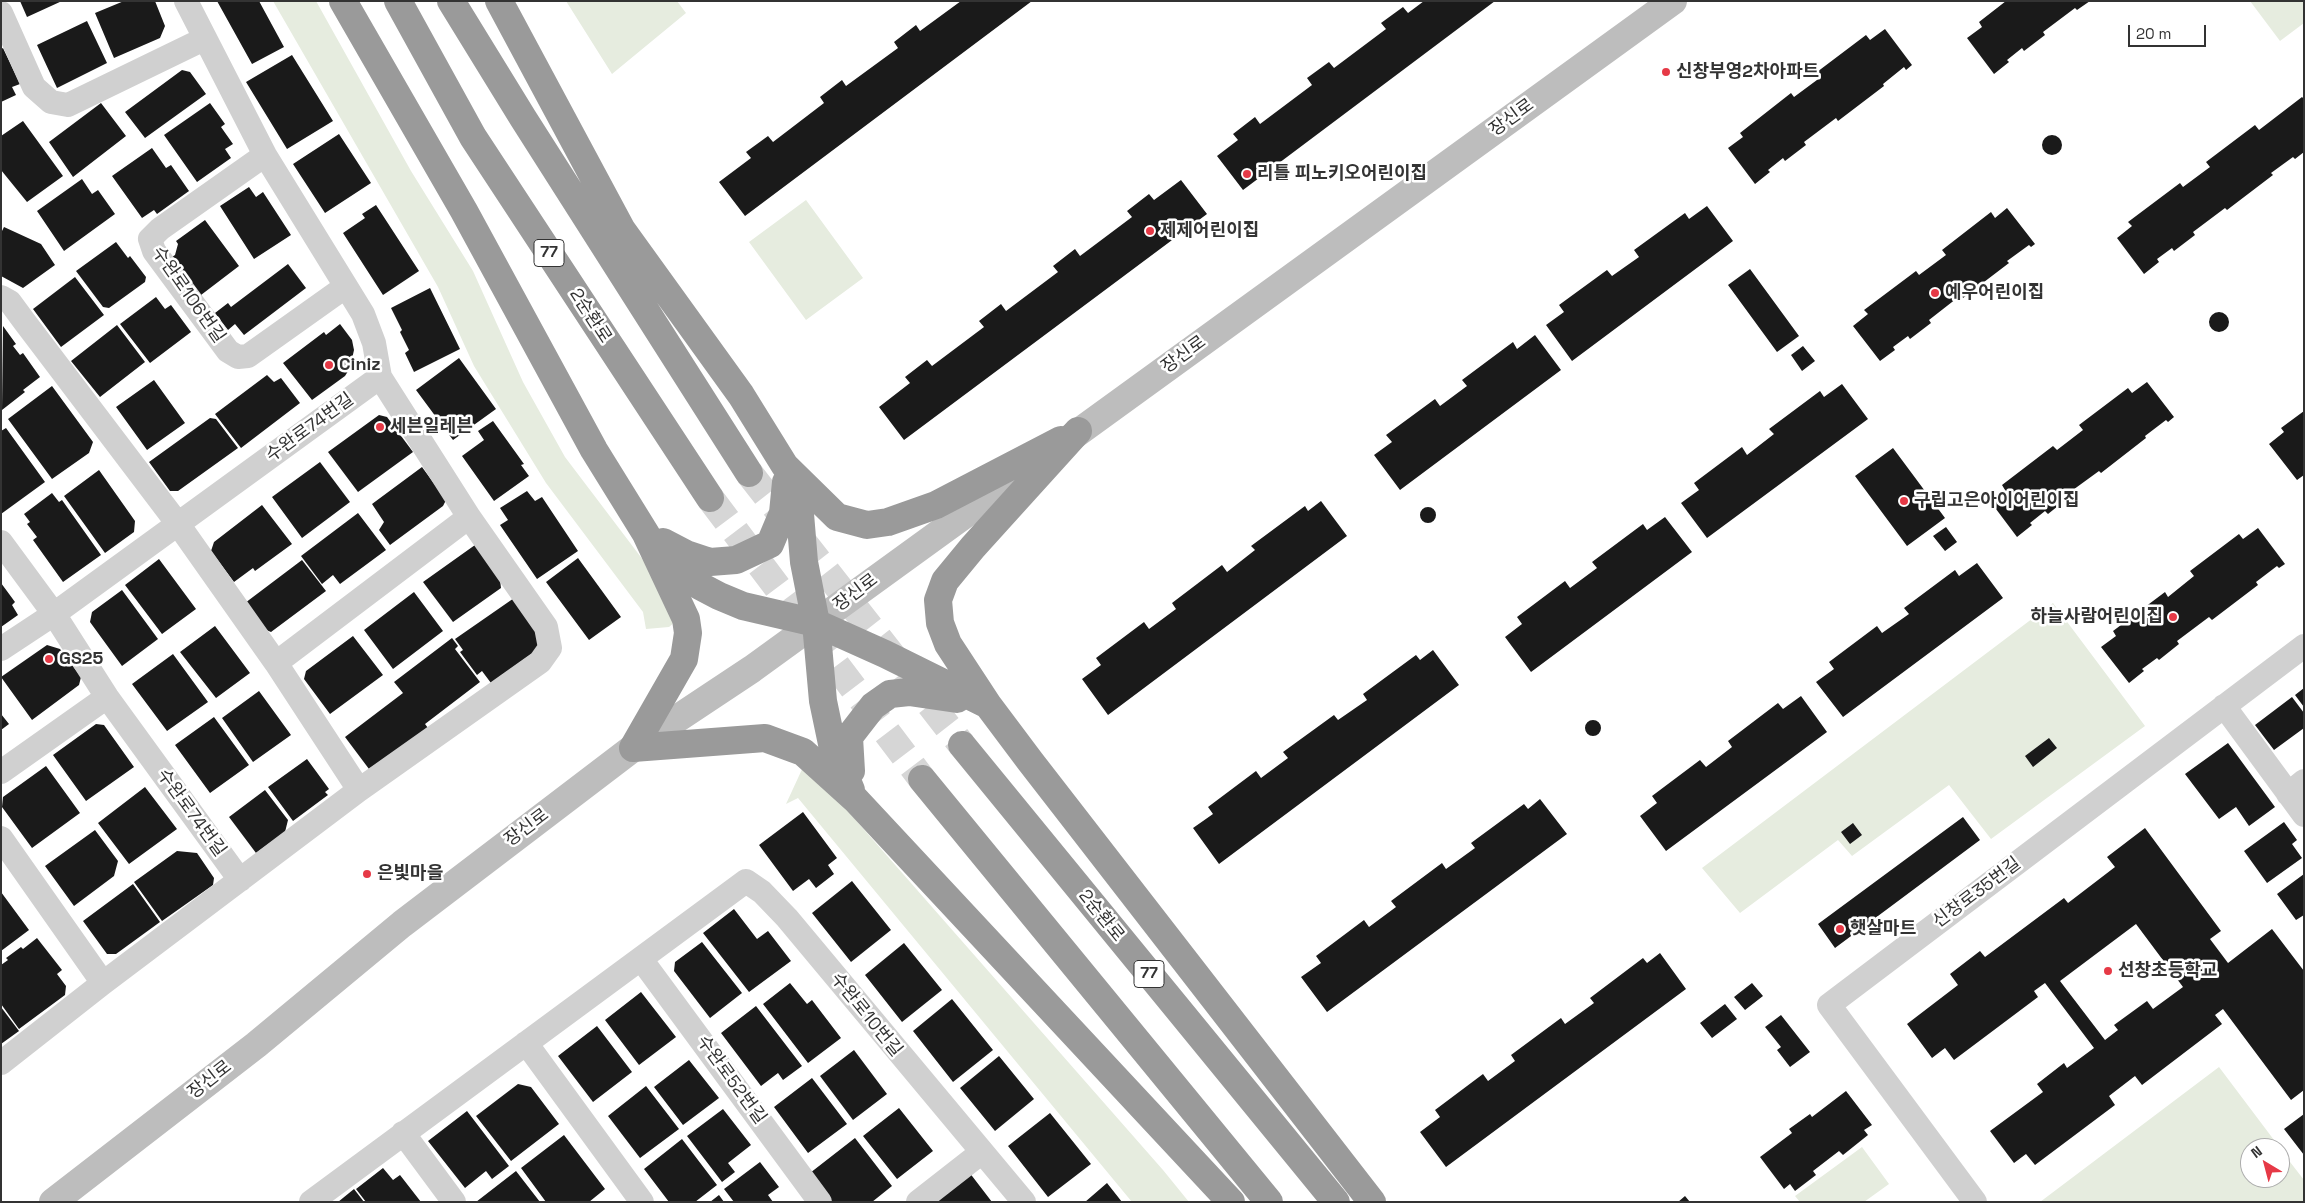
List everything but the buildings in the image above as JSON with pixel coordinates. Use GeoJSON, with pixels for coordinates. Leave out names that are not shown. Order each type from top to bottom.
{"type":"FeatureCollection","features":[{"type":"Feature","properties":{"kind":"highway"},"geometry":{"type":"LineString","coordinates":[[343,1],[464,211],[594,450],[646,534],[686,619],[688,633],[684,659],[633,748]]}},
{"type":"Feature","properties":{"kind":"highway","name":"2순환로"},"geometry":{"type":"LineString","coordinates":[[398,1],[473,137],[710,498]]}},
{"type":"Feature","properties":{"kind":"highway"},"geometry":{"type":"LineString","coordinates":[[451,1],[523,118],[749,472]]}},
{"type":"Feature","properties":{"kind":"highway"},"geometry":{"type":"LineString","coordinates":[[499,1],[622,230],[741,396],[785,466],[799,502],[804,562],[816,623],[823,701],[832,744],[855,799]]}},
{"type":"Feature","properties":{"kind":"highway"},"geometry":{"type":"LineString","coordinates":[[785,466],[837,517],[867,525],[888,522],[936,505],[1078,431]]}},
{"type":"Feature","properties":{"kind":"highway"},"geometry":{"type":"LineString","coordinates":[[1078,431],[973,547],[945,581],[938,600],[940,623],[948,644],[988,705],[1372,1202]]}},
{"type":"Feature","properties":{"kind":"highway"},"geometry":{"type":"LineString","coordinates":[[646,534],[686,554],[710,562],[736,560],[770,544],[783,513],[786,492],[785,466]]}},
{"type":"Feature","properties":{"kind":"highway"},"geometry":{"type":"LineString","coordinates":[[646,534],[700,586],[713,593],[743,606],[816,623],[885,654],[988,705]]}},
{"type":"Feature","properties":{"kind":"highway"},"geometry":{"type":"LineString","coordinates":[[855,799],[849,761],[849,736],[872,706],[890,694],[909,692],[988,705]]}},
{"type":"Feature","properties":{"kind":"highway"},"geometry":{"type":"LineString","coordinates":[[633,748],[765,738],[803,752],[855,799],[1231,1202]]}},
{"type":"Feature","properties":{"kind":"highway","name":"2순환로"},"geometry":{"type":"LineString","coordinates":[[962,745],[1336,1202]]}},
{"type":"Feature","properties":{"kind":"highway"},"geometry":{"type":"LineString","coordinates":[[922,779],[1269,1202]]}},
{"type":"Feature","properties":{"kind":"main road","name":"장신로"},"geometry":{"type":"LineString","coordinates":[[53,1202],[256,1045],[402,924],[633,748],[752,670],[1078,431],[1673,1]]}},
{"type":"Feature","properties":{"kind":"street"},"geometry":{"type":"LineString","coordinates":[[1,1063],[103,983],[359,790],[540,662],[550,648],[546,627],[469,517],[380,377],[374,343],[363,314],[265,155],[186,1]]}},
{"type":"Feature","properties":{"kind":"street"},"geometry":{"type":"LineString","coordinates":[[1,14],[34,87],[50,102],[68,105],[204,39]]}},
{"type":"Feature","properties":{"kind":"street","name":"수완로106번길"},"geometry":{"type":"LineString","coordinates":[[265,155],[160,229],[150,239],[154,251],[228,351],[238,357],[248,356],[345,287]]}},
{"type":"Feature","properties":{"kind":"street"},"geometry":{"type":"LineString","coordinates":[[1,297],[10,302],[178,524],[276,663],[359,790]]}},
{"type":"Feature","properties":{"kind":"street","name":"수완로74번길"},"geometry":{"type":"LineString","coordinates":[[1,649],[54,614],[380,377]]}},
{"type":"Feature","properties":{"kind":"street"},"geometry":{"type":"LineString","coordinates":[[276,663],[469,517]]}},
{"type":"Feature","properties":{"kind":"street","name":"수완로74번길"},"geometry":{"type":"LineString","coordinates":[[1,542],[54,614],[107,697],[240,880]]}},
{"type":"Feature","properties":{"kind":"street","name":"신창로35번길"},"geometry":{"type":"LineString","coordinates":[[1975,1202],[1829,1004],[2304,646]]}},
{"type":"Feature","properties":{"kind":"street"},"geometry":{"type":"LineString","coordinates":[[1,772],[107,697]]}},
{"type":"Feature","properties":{"kind":"street"},"geometry":{"type":"LineString","coordinates":[[2224,706],[2296,788],[2304,815]]}},
{"type":"Feature","properties":{"kind":"street"},"geometry":{"type":"LineString","coordinates":[[1,838],[103,983]]}},
{"type":"Feature","properties":{"kind":"street","name":"수완로10번길"},"geometry":{"type":"LineString","coordinates":[[641,959],[746,880],[762,892],[787,918],[1024,1202]]}},
{"type":"Feature","properties":{"kind":"street"},"geometry":{"type":"LineString","coordinates":[[311,1202],[403,1132],[641,959]]}},
{"type":"Feature","properties":{"kind":"street","name":"수완로52번길"},"geometry":{"type":"LineString","coordinates":[[641,959],[820,1202]]}},
{"type":"Feature","properties":{"kind":"street"},"geometry":{"type":"LineString","coordinates":[[526,1043],[642,1202]]}},
{"type":"Feature","properties":{"kind":"street"},"geometry":{"type":"LineString","coordinates":[[403,1132],[454,1202]]}},
{"type":"Feature","properties":{"kind":"street"},"geometry":{"type":"LineString","coordinates":[[918,1202],[982,1152]]}},
{"type":"Feature","properties":{"kind":"shaded area"},"geometry":{"type":"Polygon","coordinates":[[[273,1],[316,1],[411,171],[473,271],[523,382],[565,457],[659,581],[676,621],[669,627],[646,629],[643,612],[546,483],[474,366],[438,287],[273,1]]]}},
{"type":"Feature","properties":{"kind":"shaded area"},"geometry":{"type":"Polygon","coordinates":[[[566,1],[677,1],[686,13],[612,74],[566,1]]]}},
{"type":"Feature","properties":{"kind":"shaded area"},"geometry":{"type":"Polygon","coordinates":[[[2250,1],[2304,1],[2304,23],[2280,41],[2250,1]]]}},
{"type":"Feature","properties":{"kind":"shaded area"},"geometry":{"type":"Polygon","coordinates":[[[806,200],[863,278],[806,320],[749,242],[806,200]]]}},
{"type":"Feature","properties":{"kind":"shaded area"},"geometry":{"type":"Polygon","coordinates":[[[2053,603],[2145,726],[1991,839],[1949,785],[1852,856],[1838,840],[1740,913],[1702,868],[2053,603]]]}},
{"type":"Feature","properties":{"kind":"shaded area"},"geometry":{"type":"Polygon","coordinates":[[[804,765],[817,776],[1189,1202],[1132,1202],[798,798],[786,804],[804,765]]]}},
{"type":"Feature","properties":{"kind":"shaded area"},"geometry":{"type":"Polygon","coordinates":[[[2219,1067],[2272,1138],[2240,1138],[2240,1188],[2290,1188],[2290,1162],[2304,1180],[2304,1202],[2040,1202],[2219,1067]]]}},
{"type":"Feature","properties":{"kind":"shaded area"},"geometry":{"type":"Polygon","coordinates":[[[1862,1147],[1889,1184],[1864,1202],[1800,1202],[1795,1196],[1862,1147]]]}},
{"type":"Feature","properties":{"kind":"tunnel"},"geometry":{"type":"LineString","coordinates":[[749,473],[962,745]]}},
{"type":"Feature","properties":{"kind":"tunnel"},"geometry":{"type":"LineString","coordinates":[[710,498],[922,779]]}},
{"type":"Feature","properties":{"kind":"place","name":"신창부영2차아파트"},"geometry":{"type":"Point","coordinates":[1666,72]}},
{"type":"Feature","properties":{"kind":"place","name":"리틀 피노키오어린이집"},"geometry":{"type":"Point","coordinates":[1247,174]}},
{"type":"Feature","properties":{"kind":"place","name":"제제어린이집"},"geometry":{"type":"Point","coordinates":[1150,231]}},
{"type":"Feature","properties":{"kind":"place","name":"예우어린이집"},"geometry":{"type":"Point","coordinates":[1935,293]}},
{"type":"Feature","properties":{"kind":"place","name":"Ciniz"},"geometry":{"type":"Point","coordinates":[329,365]}},
{"type":"Feature","properties":{"kind":"place","name":"세븐일레븐"},"geometry":{"type":"Point","coordinates":[380,427]}},
{"type":"Feature","properties":{"kind":"place","name":"구립고은아이어린이집"},"geometry":{"type":"Point","coordinates":[1904,501]}},
{"type":"Feature","properties":{"kind":"place","name":"하늘사람어린이집"},"geometry":{"type":"Point","coordinates":[2173,617]}},
{"type":"Feature","properties":{"kind":"place","name":"GS25"},"geometry":{"type":"Point","coordinates":[49,659]}},
{"type":"Feature","properties":{"kind":"place","name":"은빛마을"},"geometry":{"type":"Point","coordinates":[367,874]}},
{"type":"Feature","properties":{"kind":"place","name":"햇살마트"},"geometry":{"type":"Point","coordinates":[1840,929]}},
{"type":"Feature","properties":{"kind":"place","name":"선창초등학교"},"geometry":{"type":"Point","coordinates":[2108,971]}}]}
